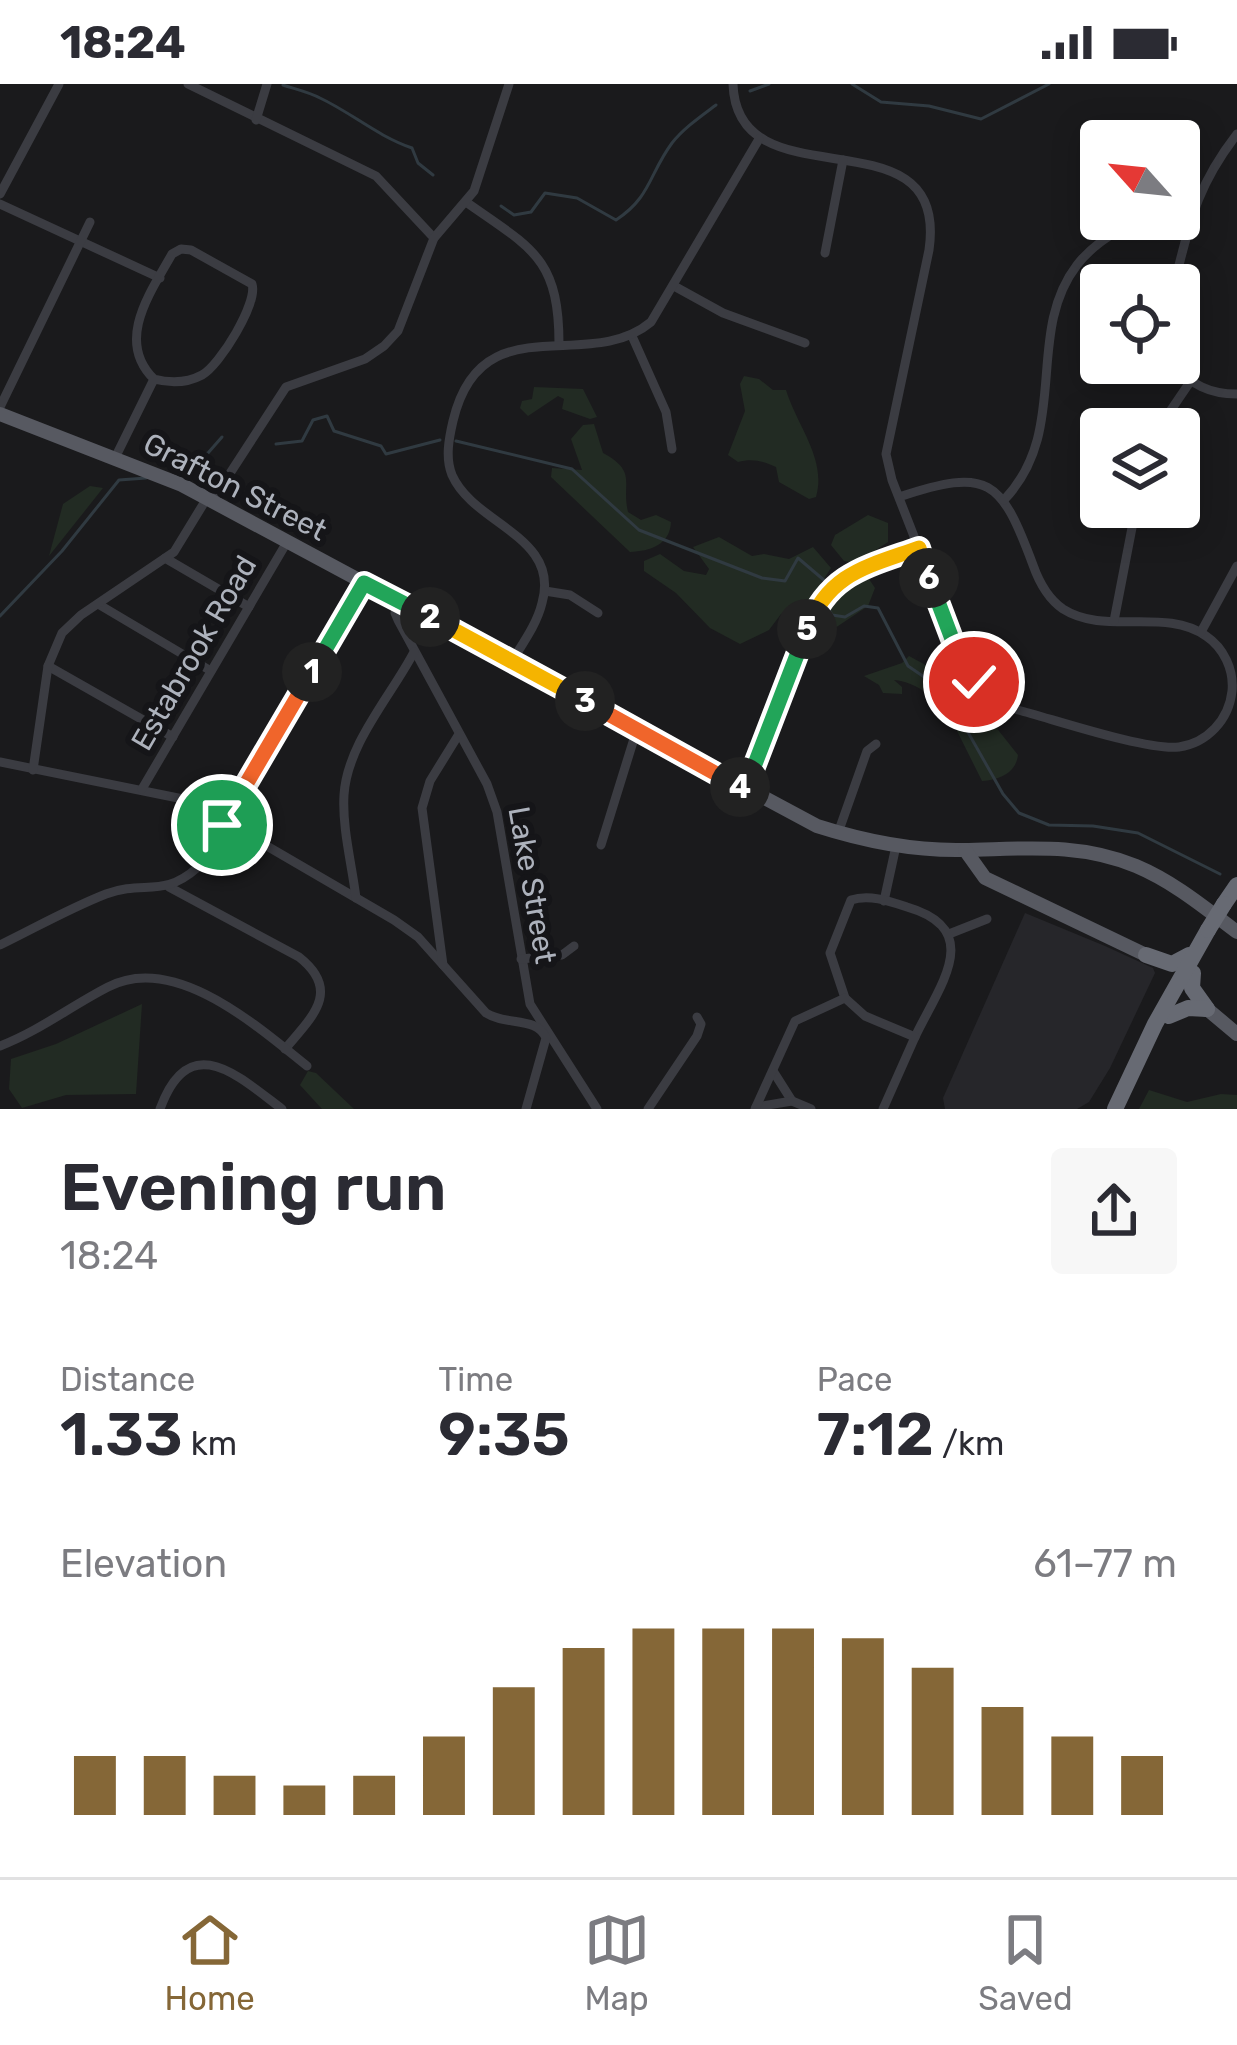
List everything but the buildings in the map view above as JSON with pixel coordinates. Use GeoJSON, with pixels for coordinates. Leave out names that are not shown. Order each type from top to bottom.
{"type":"FeatureCollection","features":[{"type":"Feature","properties":{"kind":"highway"},"geometry":{"type":"LineString","coordinates":[[1120,1109],[1169,997],[1194,951],[1231,907],[1237,885]]}},
{"type":"Feature","properties":{"kind":"highway"},"geometry":{"type":"LineString","coordinates":[[1120,1109],[1212,932]]}},
{"type":"Feature","properties":{"kind":"highway"},"geometry":{"type":"LineString","coordinates":[[1146,955],[1172,964],[1194,951]]}},
{"type":"Feature","properties":{"kind":"highway"},"geometry":{"type":"LineString","coordinates":[[1146,955],[1168,975],[1169,997]]}},
{"type":"Feature","properties":{"kind":"highway"},"geometry":{"type":"LineString","coordinates":[[1193,973],[1192,988],[1207,1010]]}},
{"type":"Feature","properties":{"kind":"highway"},"geometry":{"type":"LineString","coordinates":[[1169,1016],[1188,1008],[1207,1010]]}},
{"type":"Feature","properties":{"kind":"main road","name":"Grafton Street"},"geometry":{"type":"LineString","coordinates":[[0,411],[210,500],[745,790],[838,833],[896,846],[1070,848],[1131,864],[1171,884],[1237,932]]}},
{"type":"Feature","properties":{"kind":"main road"},"geometry":{"type":"LineString","coordinates":[[997,884],[988,863],[999,848]]}},
{"type":"Feature","properties":{"kind":"main road"},"geometry":{"type":"LineString","coordinates":[[965,850],[977,871],[997,884],[1146,955]]}},
{"type":"Feature","properties":{"kind":"main road"},"geometry":{"type":"LineString","coordinates":[[1207,1010],[1237,1034]]}},
{"type":"Feature","properties":{"kind":"street"},"geometry":{"type":"LineString","coordinates":[[0,194],[59,84]]}},
{"type":"Feature","properties":{"kind":"street"},"geometry":{"type":"LineString","coordinates":[[188,84],[375,176],[434,238]]}},
{"type":"Feature","properties":{"kind":"street"},"geometry":{"type":"LineString","coordinates":[[256,120],[267,84]]}},
{"type":"Feature","properties":{"kind":"street"},"geometry":{"type":"LineString","coordinates":[[32,770],[48,666],[62,633],[179,545],[286,387],[365,358],[392,338],[407,312],[434,238],[476,184],[509,84]]}},
{"type":"Feature","properties":{"kind":"street"},"geometry":{"type":"LineString","coordinates":[[733,84],[739,116],[758,139],[783,149],[889,170],[922,195],[931,220],[928,250],[888,437],[889,469],[899,496],[967,672],[988,696],[1018,710],[1160,746],[1197,742],[1222,720],[1232,688],[1225,656],[1202,632],[1178,625],[1080,617],[1050,597],[1004,500],[992,489],[968,480],[942,482],[899,496]]}},
{"type":"Feature","properties":{"kind":"street"},"geometry":{"type":"LineString","coordinates":[[1178,264],[1190,197],[1237,134]]}},
{"type":"Feature","properties":{"kind":"street"},"geometry":{"type":"LineString","coordinates":[[512,661],[538,615],[545,590],[542,569],[535,554],[452,476],[448,449],[459,401],[485,366],[525,346],[610,344],[651,322],[758,139]]}},
{"type":"Feature","properties":{"kind":"street"},"geometry":{"type":"LineString","coordinates":[[825,253],[844,160]]}},
{"type":"Feature","properties":{"kind":"street"},"geometry":{"type":"LineString","coordinates":[[466,202],[531,250],[548,270],[558,302],[559,344]]}},
{"type":"Feature","properties":{"kind":"street"},"geometry":{"type":"LineString","coordinates":[[0,204],[160,278]]}},
{"type":"Feature","properties":{"kind":"street"},"geometry":{"type":"LineString","coordinates":[[0,411],[90,222]]}},
{"type":"Feature","properties":{"kind":"street"},"geometry":{"type":"LineString","coordinates":[[1004,500],[1023,478],[1037,450],[1055,310],[1066,282],[1087,253],[1105,240]]}},
{"type":"Feature","properties":{"kind":"street"},"geometry":{"type":"LineString","coordinates":[[187,249],[248,281],[255,296],[209,369],[184,380],[154,379],[136,357],[134,342],[172,254],[187,249]]}},
{"type":"Feature","properties":{"kind":"street"},"geometry":{"type":"LineString","coordinates":[[674,286],[723,313],[805,343]]}},
{"type":"Feature","properties":{"kind":"street"},"geometry":{"type":"LineString","coordinates":[[632,336],[658,392],[672,449]]}},
{"type":"Feature","properties":{"kind":"street"},"geometry":{"type":"LineString","coordinates":[[115,458],[154,379]]}},
{"type":"Feature","properties":{"kind":"street"},"geometry":{"type":"LineString","coordinates":[[1195,384],[1217,393],[1237,394]]}},
{"type":"Feature","properties":{"kind":"street"},"geometry":{"type":"LineString","coordinates":[[1114,621],[1132,528]]}},
{"type":"Feature","properties":{"kind":"street","name":"Estabrook Road"},"geometry":{"type":"LineString","coordinates":[[142,789],[286,542]]}},
{"type":"Feature","properties":{"kind":"street"},"geometry":{"type":"LineString","coordinates":[[745,790],[824,595],[848,575],[919,548]]}},
{"type":"Feature","properties":{"kind":"street"},"geometry":{"type":"LineString","coordinates":[[165,558],[249,607]]}},
{"type":"Feature","properties":{"kind":"street"},"geometry":{"type":"LineString","coordinates":[[1202,632],[1237,566]]}},
{"type":"Feature","properties":{"kind":"street"},"geometry":{"type":"LineString","coordinates":[[169,887],[197,868],[364,583]]}},
{"type":"Feature","properties":{"kind":"street"},"geometry":{"type":"LineString","coordinates":[[545,590],[570,595],[598,613]]}},
{"type":"Feature","properties":{"kind":"street","name":"Lake Street"},"geometry":{"type":"LineString","coordinates":[[400,602],[395,615],[497,812],[530,1004],[597,1109]]}},
{"type":"Feature","properties":{"kind":"street"},"geometry":{"type":"LineString","coordinates":[[98,604],[211,671]]}},
{"type":"Feature","properties":{"kind":"street"},"geometry":{"type":"LineString","coordinates":[[356,898],[345,786],[353,758],[415,651]]}},
{"type":"Feature","properties":{"kind":"street"},"geometry":{"type":"LineString","coordinates":[[48,666],[173,737]]}},
{"type":"Feature","properties":{"kind":"street"},"geometry":{"type":"LineString","coordinates":[[602,845],[637,729]]}},
{"type":"Feature","properties":{"kind":"street"},"geometry":{"type":"LineString","coordinates":[[443,965],[422,808],[430,781],[459,734]]}},
{"type":"Feature","properties":{"kind":"street"},"geometry":{"type":"LineString","coordinates":[[838,833],[867,751],[876,744]]}},
{"type":"Feature","properties":{"kind":"street"},"geometry":{"type":"LineString","coordinates":[[0,762],[188,800],[412,932],[494,1019],[535,1024],[544,1030],[526,1109]]}},
{"type":"Feature","properties":{"kind":"street"},"geometry":{"type":"LineString","coordinates":[[884,901],[896,846]]}},
{"type":"Feature","properties":{"kind":"street"},"geometry":{"type":"LineString","coordinates":[[0,945],[105,895],[130,888],[169,887],[295,954],[316,972],[319,1002],[285,1049]]}},
{"type":"Feature","properties":{"kind":"street"},"geometry":{"type":"LineString","coordinates":[[883,1109],[951,958],[949,934],[935,916],[884,901],[850,900],[830,958],[845,998],[860,1013],[915,1036]]}},
{"type":"Feature","properties":{"kind":"street"},"geometry":{"type":"LineString","coordinates":[[949,934],[986,919]]}},
{"type":"Feature","properties":{"kind":"street"},"geometry":{"type":"LineString","coordinates":[[520,958],[562,955],[574,946]]}},
{"type":"Feature","properties":{"kind":"street"},"geometry":{"type":"LineString","coordinates":[[0,1046],[46,1025],[109,986],[143,975],[181,983],[247,1021],[307,1066]]}},
{"type":"Feature","properties":{"kind":"street"},"geometry":{"type":"LineString","coordinates":[[756,1108],[795,1021],[845,998]]}},
{"type":"Feature","properties":{"kind":"street"},"geometry":{"type":"LineString","coordinates":[[648,1109],[697,1036],[701,1024],[697,1017]]}},
{"type":"Feature","properties":{"kind":"street"},"geometry":{"type":"LineString","coordinates":[[160,1109],[176,1077],[191,1066],[213,1064],[233,1072],[282,1109]]}},
{"type":"Feature","properties":{"kind":"street"},"geometry":{"type":"LineString","coordinates":[[773,1072],[792,1101]]}},
{"type":"Feature","properties":{"kind":"street"},"geometry":{"type":"LineString","coordinates":[[756,1108],[792,1101],[811,1109]]}},
{"type":"Feature","properties":{"kind":"shaded area"},"geometry":{"type":"Polygon","coordinates":[[[744,376],[759,379],[773,390],[786,390],[818,469],[816,497],[809,499],[779,482],[776,467],[738,462],[728,455],[745,411],[740,384],[744,376]]]}},
{"type":"Feature","properties":{"kind":"shaded area"},"geometry":{"type":"Polygon","coordinates":[[[534,387],[583,389],[597,417],[562,409],[564,399],[558,396],[528,416],[520,408],[522,401],[532,399],[534,387]]]}},
{"type":"Feature","properties":{"kind":"shaded area"},"geometry":{"type":"Polygon","coordinates":[[[594,424],[603,453],[624,472],[628,512],[641,520],[656,515],[671,522],[658,545],[630,552],[551,477],[552,468],[582,470],[571,439],[583,425],[594,424]]]}},
{"type":"Feature","properties":{"kind":"shaded area"},"geometry":{"type":"Polygon","coordinates":[[[90,486],[103,488],[49,556],[63,504],[90,486]]]}},
{"type":"Feature","properties":{"kind":"shaded area"},"geometry":{"type":"Polygon","coordinates":[[[868,515],[888,523],[888,542],[856,563],[844,561],[831,545],[835,535],[868,515]]]}},
{"type":"Feature","properties":{"kind":"shaded area"},"geometry":{"type":"Polygon","coordinates":[[[719,537],[752,556],[789,559],[813,547],[831,568],[804,609],[781,614],[769,630],[740,644],[710,628],[676,593],[644,571],[644,561],[660,554],[684,571],[706,575],[709,569],[693,547],[719,537]]]}},
{"type":"Feature","properties":{"kind":"shaded area"},"geometry":{"type":"Polygon","coordinates":[[[869,579],[875,588],[868,606],[835,628],[825,626],[833,601],[869,579]]]}},
{"type":"Feature","properties":{"kind":"shaded area"},"geometry":{"type":"Polygon","coordinates":[[[909,656],[946,676],[960,710],[955,719],[920,688],[894,680],[902,694],[883,693],[864,676],[909,656]]]}},
{"type":"Feature","properties":{"kind":"shaded area"},"geometry":{"type":"Polygon","coordinates":[[[970,714],[991,721],[1018,755],[1010,771],[995,779],[982,781],[957,731],[970,714]]]}},
{"type":"Feature","properties":{"kind":"shaded area"},"geometry":{"type":"Polygon","coordinates":[[[1025,913],[1153,968],[1155,973],[1089,1102],[1077,1109],[945,1109],[943,1098],[1025,913]]]}},
{"type":"Feature","properties":{"kind":"shaded area"},"geometry":{"type":"Polygon","coordinates":[[[142,1004],[136,1094],[66,1095],[22,1108],[9,1089],[11,1059],[142,1004]]]}},
{"type":"Feature","properties":{"kind":"shaded area"},"geometry":{"type":"Polygon","coordinates":[[[308,1071],[354,1109],[322,1109],[300,1085],[308,1071]]]}},
{"type":"Feature","properties":{"kind":"shaded area"},"geometry":{"type":"Polygon","coordinates":[[[1149,1090],[1187,1102],[1237,1095],[1237,1109],[1139,1109],[1149,1090]]]}},
{"type":"Feature","properties":{"kind":"waterway"},"geometry":{"type":"LineString","coordinates":[[750,91],[769,84]]}},
{"type":"Feature","properties":{"kind":"waterway"},"geometry":{"type":"LineString","coordinates":[[852,84],[881,102],[929,106],[981,119],[1049,84]]}},
{"type":"Feature","properties":{"kind":"waterway"},"geometry":{"type":"LineString","coordinates":[[283,85],[316,96],[412,148],[418,163],[433,175]]}},
{"type":"Feature","properties":{"kind":"waterway"},"geometry":{"type":"LineString","coordinates":[[501,206],[514,215],[531,212],[545,193],[577,198],[616,220],[643,194],[677,138],[716,105]]}},
{"type":"Feature","properties":{"kind":"waterway"},"geometry":{"type":"LineString","coordinates":[[276,444],[302,441],[313,420],[327,416],[334,431],[381,446],[386,454],[440,440]]}},
{"type":"Feature","properties":{"kind":"waterway"},"geometry":{"type":"LineString","coordinates":[[173,466],[208,453],[222,437]]}},
{"type":"Feature","properties":{"kind":"waterway"},"geometry":{"type":"LineString","coordinates":[[456,441],[572,469],[639,530],[762,578],[785,581],[798,558],[825,581]]}},
{"type":"Feature","properties":{"kind":"waterway"},"geometry":{"type":"LineString","coordinates":[[0,616],[62,551],[119,480],[146,478]]}},
{"type":"Feature","properties":{"kind":"waterway"},"geometry":{"type":"LineString","coordinates":[[827,606],[832,615],[845,617],[864,606],[878,608],[908,666],[930,681],[965,727],[1019,813],[1049,825],[1138,833],[1220,874]]}},
{"type":"Feature","properties":{"kind":"route"},"geometry":{"type":"LineString","coordinates":[[222,825],[364,583],[745,790],[814,611],[827,591],[848,575],[919,548],[957,652],[974,682]]}}]}
